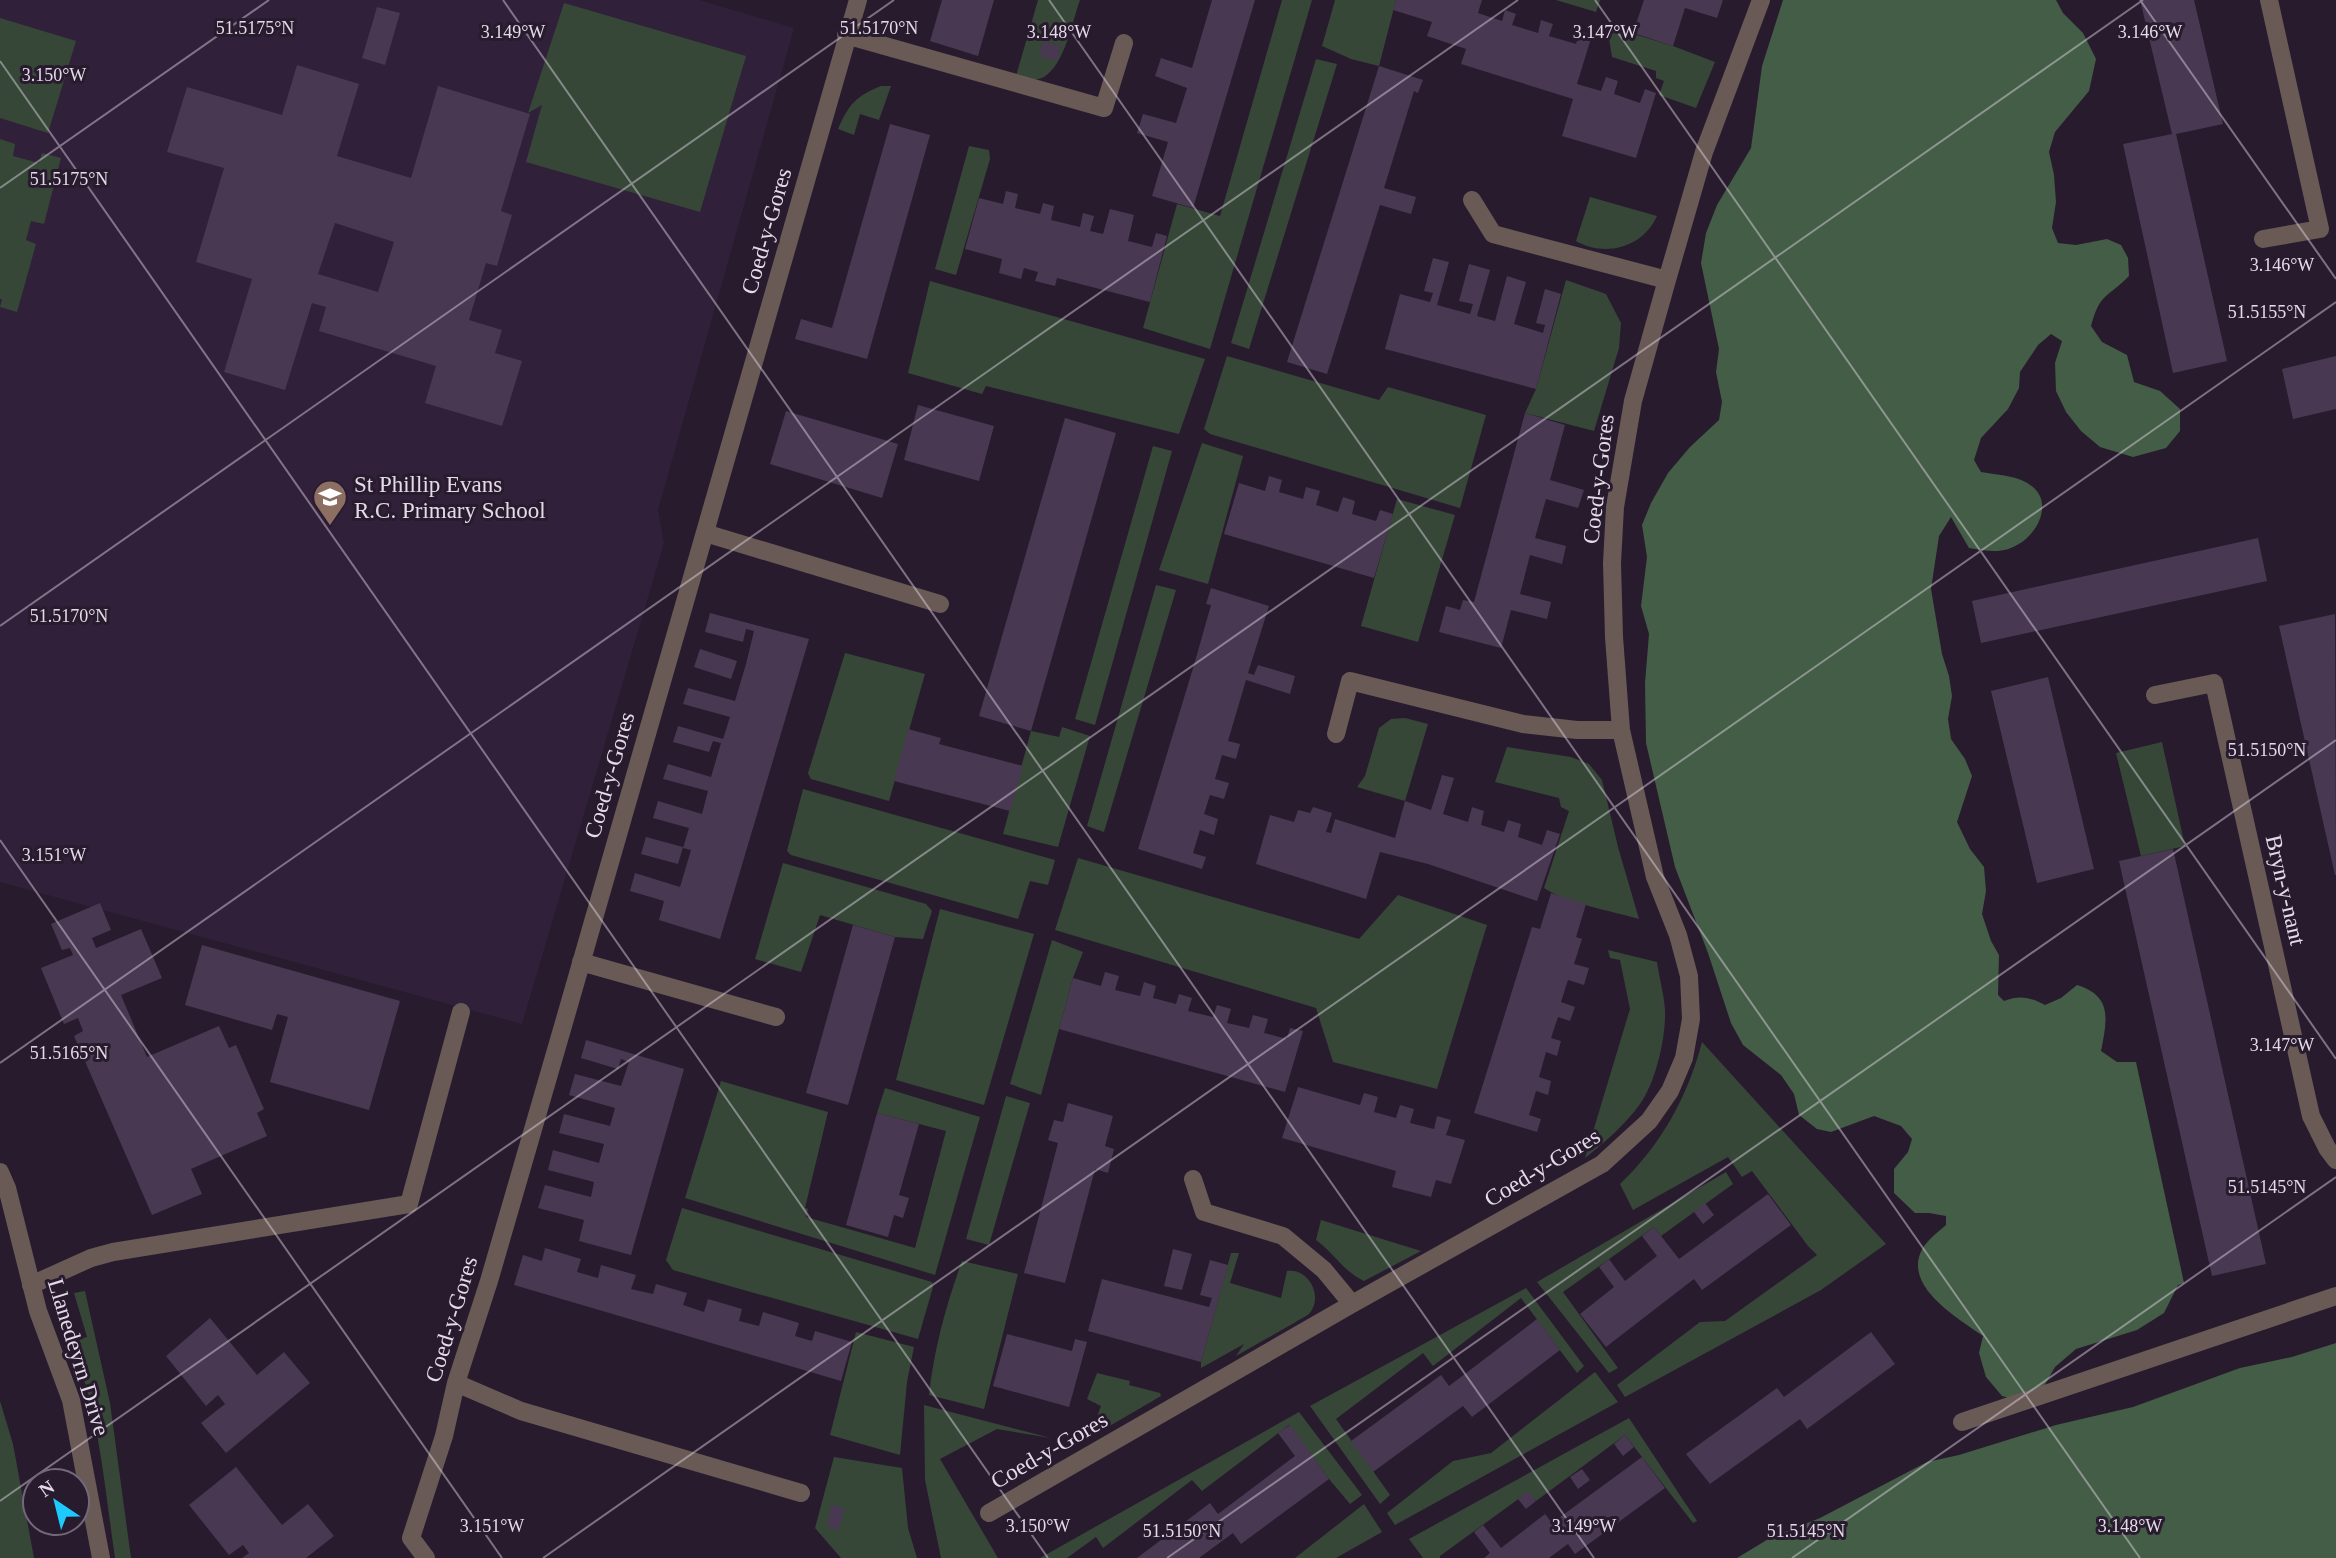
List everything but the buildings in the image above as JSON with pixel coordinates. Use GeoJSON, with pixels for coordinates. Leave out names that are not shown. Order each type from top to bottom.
{"type":"FeatureCollection","features":[{"type":"Feature","properties":{"kind":"street","name":"Coed-y-Gores"},"geometry":{"type":"LineString","coordinates":[[426,1558],[411,1538],[444,1436],[456,1383],[489,1281],[858,0]]}},
{"type":"Feature","properties":{"kind":"street","name":"Coed-y-Gores"},"geometry":{"type":"LineString","coordinates":[[989,1513],[1602,1164],[1648,1121],[1670,1091],[1684,1058],[1690,1019],[1689,976],[1678,935],[1654,877],[1621,730],[1614,638],[1612,563],[1615,507],[1633,401],[1667,280],[1704,152],[1761,0]]}},
{"type":"Feature","properties":{"kind":"street"},"geometry":{"type":"LineString","coordinates":[[2263,239],[2320,229],[2269,0]]}},
{"type":"Feature","properties":{"kind":"street"},"geometry":{"type":"LineString","coordinates":[[846,35],[1104,108],[1124,43]]}},
{"type":"Feature","properties":{"kind":"street"},"geometry":{"type":"LineString","coordinates":[[1472,200],[1493,234],[1667,280]]}},
{"type":"Feature","properties":{"kind":"street"},"geometry":{"type":"LineString","coordinates":[[705,533],[940,604]]}},
{"type":"Feature","properties":{"kind":"street"},"geometry":{"type":"LineString","coordinates":[[1336,734],[1350,681],[1523,724],[1577,730],[1621,730]]}},
{"type":"Feature","properties":{"kind":"street","name":"Bryn-y-nant"},"geometry":{"type":"LineString","coordinates":[[2155,695],[2214,683],[2311,1116],[2327,1149],[2336,1160]]}},
{"type":"Feature","properties":{"kind":"street"},"geometry":{"type":"LineString","coordinates":[[581,962],[776,1017]]}},
{"type":"Feature","properties":{"kind":"street"},"geometry":{"type":"LineString","coordinates":[[31,1286],[91,1258],[113,1252],[409,1204],[461,1012]]}},
{"type":"Feature","properties":{"kind":"street","name":"Llanedeyrn Drive"},"geometry":{"type":"LineString","coordinates":[[0,1172],[7,1188],[38,1311],[71,1400],[102,1558]]}},
{"type":"Feature","properties":{"kind":"street"},"geometry":{"type":"LineString","coordinates":[[1193,1179],[1204,1212],[1283,1236],[1324,1270],[1352,1304]]}},
{"type":"Feature","properties":{"kind":"street"},"geometry":{"type":"LineString","coordinates":[[1962,1422],[2336,1296]]}},
{"type":"Feature","properties":{"kind":"street"},"geometry":{"type":"LineString","coordinates":[[456,1383],[521,1410],[801,1493]]}},
{"type":"Feature","properties":{"kind":"shaded area","name":"St Phillip Evans R.C. Primary School"},"geometry":{"type":"Polygon","coordinates":[[[0,0],[699,0],[794,28],[658,510],[664,543],[522,1024],[0,882],[0,0]]]}},
{"type":"Feature","properties":{"kind":"green space"},"geometry":{"type":"Polygon","coordinates":[[[1038,0],[1080,0],[1063,53],[1051,71],[1044,77],[1034,79],[1016,76],[1038,0]]]}},
{"type":"Feature","properties":{"kind":"green space"},"geometry":{"type":"Polygon","coordinates":[[[1282,0],[1312,0],[1210,349],[1143,328],[1177,204],[1220,216],[1282,0]]]}},
{"type":"Feature","properties":{"kind":"green space"},"geometry":{"type":"Polygon","coordinates":[[[1335,0],[1396,0],[1379,66],[1351,59],[1322,46],[1335,0]]]}},
{"type":"Feature","properties":{"kind":"green space"},"geometry":{"type":"Polygon","coordinates":[[[1556,0],[1600,0],[1596,12],[1556,0]]]}},
{"type":"Feature","properties":{"kind":"green space"},"geometry":{"type":"Polygon","coordinates":[[[1783,0],[2056,0],[2063,13],[2083,33],[2096,59],[2089,91],[2055,132],[2049,152],[2056,202],[2052,228],[2058,243],[2076,245],[2107,239],[2121,245],[2128,258],[2129,276],[2101,301],[2091,326],[2102,342],[2127,355],[2134,382],[2160,391],[2180,409],[2180,431],[2166,448],[2133,457],[2100,447],[2081,431],[2066,412],[2056,391],[2055,363],[2062,341],[2051,334],[2038,345],[2020,372],[2019,388],[2008,409],[1981,438],[1974,460],[1981,472],[2015,478],[2033,487],[2042,502],[2036,527],[2024,540],[2000,551],[1969,548],[1951,517],[1939,536],[1931,589],[1952,696],[1948,719],[1951,739],[1965,759],[1972,776],[1957,822],[1970,849],[1984,867],[1986,891],[1982,914],[1999,955],[1998,995],[2004,1001],[2025,998],[2045,1005],[2061,998],[2077,985],[2089,990],[2102,1003],[2106,1019],[2101,1051],[2117,1062],[2136,1062],[2184,1283],[2178,1285],[2164,1313],[2137,1330],[2076,1349],[2055,1367],[2043,1388],[2016,1400],[2002,1396],[1986,1377],[1979,1353],[1983,1336],[1938,1302],[1921,1279],[1918,1267],[1920,1254],[1946,1225],[1946,1216],[1915,1213],[1894,1193],[1894,1169],[1908,1152],[1912,1139],[1901,1126],[1874,1116],[1831,1132],[1817,1129],[1799,1115],[1794,1094],[1781,1075],[1743,1045],[1731,1023],[1675,867],[1646,743],[1645,683],[1649,634],[1641,606],[1647,557],[1642,525],[1668,473],[1690,447],[1719,420],[1722,402],[1716,372],[1719,349],[1701,263],[1706,233],[1717,205],[1751,148],[1762,66],[1783,0]]]}},
{"type":"Feature","properties":{"kind":"green space"},"geometry":{"type":"Polygon","coordinates":[[[564,3],[746,56],[700,212],[526,162],[542,105],[528,113],[564,3]]]}},
{"type":"Feature","properties":{"kind":"green space"},"geometry":{"type":"Polygon","coordinates":[[[0,18],[76,41],[48,133],[0,118],[0,18]]]}},
{"type":"Feature","properties":{"kind":"green space"},"geometry":{"type":"Polygon","coordinates":[[[1607,26],[1715,62],[1696,108],[1659,95],[1664,81],[1656,78],[1656,71],[1612,57],[1607,26]]]}},
{"type":"Feature","properties":{"kind":"green space"},"geometry":{"type":"Polygon","coordinates":[[[1316,59],[1337,64],[1249,349],[1231,343],[1316,59]]]}},
{"type":"Feature","properties":{"kind":"green space"},"geometry":{"type":"Polygon","coordinates":[[[881,86],[891,86],[879,120],[860,114],[854,135],[838,129],[854,102],[865,93],[881,86]]]}},
{"type":"Feature","properties":{"kind":"green space"},"geometry":{"type":"Polygon","coordinates":[[[0,139],[15,144],[13,156],[39,163],[42,153],[61,158],[44,224],[31,221],[26,240],[36,244],[17,312],[0,307],[0,139]]]}},
{"type":"Feature","properties":{"kind":"green space"},"geometry":{"type":"Polygon","coordinates":[[[969,146],[989,150],[990,159],[956,275],[935,269],[969,146]]]}},
{"type":"Feature","properties":{"kind":"green space"},"geometry":{"type":"Polygon","coordinates":[[[1590,197],[1657,216],[1651,227],[1633,242],[1611,249],[1588,246],[1576,241],[1590,197]]]}},
{"type":"Feature","properties":{"kind":"green space"},"geometry":{"type":"Polygon","coordinates":[[[1566,280],[1606,294],[1621,323],[1619,348],[1594,431],[1525,413],[1536,389],[1566,280]]]}},
{"type":"Feature","properties":{"kind":"green space"},"geometry":{"type":"Polygon","coordinates":[[[930,281],[1205,359],[1179,434],[986,386],[982,394],[908,373],[930,281]]]}},
{"type":"Feature","properties":{"kind":"green space"},"geometry":{"type":"Polygon","coordinates":[[[1227,356],[1379,400],[1388,387],[1486,415],[1460,508],[1210,434],[1204,429],[1227,356]]]}},
{"type":"Feature","properties":{"kind":"green space"},"geometry":{"type":"Polygon","coordinates":[[[1202,443],[1243,456],[1208,584],[1159,570],[1202,443]]]}},
{"type":"Feature","properties":{"kind":"green space"},"geometry":{"type":"Polygon","coordinates":[[[1153,446],[1172,451],[1095,725],[1075,719],[1153,446]]]}},
{"type":"Feature","properties":{"kind":"green space"},"geometry":{"type":"Polygon","coordinates":[[[1397,499],[1455,515],[1418,642],[1361,626],[1397,499]]]}},
{"type":"Feature","properties":{"kind":"green space"},"geometry":{"type":"Polygon","coordinates":[[[1156,585],[1176,590],[1104,832],[1087,826],[1156,585]]]}},
{"type":"Feature","properties":{"kind":"green space"},"geometry":{"type":"Polygon","coordinates":[[[845,653],[925,674],[889,801],[811,779],[808,773],[845,653]]]}},
{"type":"Feature","properties":{"kind":"green space"},"geometry":{"type":"Polygon","coordinates":[[[1405,718],[1428,724],[1405,801],[1357,787],[1365,776],[1379,728],[1391,719],[1405,718]]]}},
{"type":"Feature","properties":{"kind":"green space"},"geometry":{"type":"Polygon","coordinates":[[[1062,727],[1090,736],[1058,847],[1003,834],[1031,731],[1059,737],[1062,727]]]}},
{"type":"Feature","properties":{"kind":"green space"},"geometry":{"type":"Polygon","coordinates":[[[2162,742],[2185,846],[2141,856],[2116,753],[2162,742]]]}},
{"type":"Feature","properties":{"kind":"green space"},"geometry":{"type":"Polygon","coordinates":[[[1507,747],[1571,757],[1589,764],[1602,780],[1639,919],[1577,902],[1544,888],[1569,811],[1561,807],[1559,798],[1495,782],[1507,747]]]}},
{"type":"Feature","properties":{"kind":"green space"},"geometry":{"type":"Polygon","coordinates":[[[803,789],[1055,860],[1048,885],[1030,881],[1018,919],[791,855],[787,851],[803,789]]]}},
{"type":"Feature","properties":{"kind":"green space"},"geometry":{"type":"Polygon","coordinates":[[[1078,858],[1359,939],[1398,895],[1487,925],[1437,1089],[1333,1062],[1316,1008],[1055,930],[1078,858]]]}},
{"type":"Feature","properties":{"kind":"green space"},"geometry":{"type":"Polygon","coordinates":[[[783,863],[926,904],[932,911],[923,939],[895,937],[820,915],[801,972],[755,959],[783,863]]]}},
{"type":"Feature","properties":{"kind":"green space"},"geometry":{"type":"Polygon","coordinates":[[[940,909],[1034,934],[984,1105],[896,1080],[940,909]]]}},
{"type":"Feature","properties":{"kind":"green space"},"geometry":{"type":"Polygon","coordinates":[[[1052,940],[1083,952],[1073,978],[1041,1095],[1010,1084],[1052,940]]]}},
{"type":"Feature","properties":{"kind":"green space"},"geometry":{"type":"Polygon","coordinates":[[[1608,950],[1657,962],[1664,1004],[1664,1033],[1659,1059],[1646,1095],[1628,1119],[1585,1158],[1630,1009],[1620,960],[1610,958],[1608,950]]]}},
{"type":"Feature","properties":{"kind":"green space"},"geometry":{"type":"Polygon","coordinates":[[[1702,1042],[1886,1244],[1821,1290],[1625,1397],[1617,1385],[1700,1322],[1725,1321],[1817,1255],[1752,1171],[1742,1177],[1728,1157],[1633,1210],[1620,1184],[1648,1153],[1671,1119],[1689,1081],[1702,1042]]]}},
{"type":"Feature","properties":{"kind":"green space"},"geometry":{"type":"Polygon","coordinates":[[[721,1081],[828,1112],[805,1208],[808,1209],[806,1217],[915,1248],[946,1131],[877,1113],[885,1088],[980,1117],[935,1275],[685,1198],[721,1081]]]}},
{"type":"Feature","properties":{"kind":"green space"},"geometry":{"type":"Polygon","coordinates":[[[1006,1096],[1030,1103],[989,1245],[966,1239],[1006,1096]]]}},
{"type":"Feature","properties":{"kind":"green space"},"geometry":{"type":"Polygon","coordinates":[[[1726,1172],[1733,1184],[1661,1236],[1654,1227],[1563,1292],[1618,1368],[1609,1373],[1537,1282],[1726,1172]]]}},
{"type":"Feature","properties":{"kind":"green space"},"geometry":{"type":"Polygon","coordinates":[[[682,1208],[932,1282],[933,1287],[918,1339],[673,1270],[666,1260],[682,1208]]]}},
{"type":"Feature","properties":{"kind":"green space"},"geometry":{"type":"Polygon","coordinates":[[[1321,1220],[1421,1251],[1364,1281],[1350,1272],[1316,1240],[1321,1220]]]}},
{"type":"Feature","properties":{"kind":"green space"},"geometry":{"type":"Polygon","coordinates":[[[1231,1253],[1239,1253],[1230,1283],[1281,1298],[1287,1271],[1295,1271],[1308,1279],[1315,1300],[1309,1314],[1236,1356],[1244,1344],[1201,1368],[1201,1362],[1231,1253]]]}},
{"type":"Feature","properties":{"kind":"green space"},"geometry":{"type":"Polygon","coordinates":[[[962,1261],[1018,1274],[984,1409],[929,1395],[941,1327],[962,1261]]]}},
{"type":"Feature","properties":{"kind":"green space"},"geometry":{"type":"Polygon","coordinates":[[[1526,1288],[1584,1366],[1577,1373],[1521,1298],[1433,1366],[1423,1353],[1336,1419],[1390,1495],[1380,1504],[1310,1406],[1526,1288]]]}},
{"type":"Feature","properties":{"kind":"green space"},"geometry":{"type":"Polygon","coordinates":[[[85,1291],[110,1403],[131,1558],[115,1558],[94,1419],[80,1365],[70,1341],[87,1337],[74,1293],[85,1291]]]}},
{"type":"Feature","properties":{"kind":"green space"},"geometry":{"type":"Polygon","coordinates":[[[856,1332],[914,1347],[907,1382],[900,1455],[830,1435],[856,1332]]]}},
{"type":"Feature","properties":{"kind":"green space"},"geometry":{"type":"Polygon","coordinates":[[[2336,1343],[2336,1558],[1737,1558],[1770,1538],[1820,1518],[1927,1462],[2056,1425],[2133,1407],[2240,1368],[2292,1357],[2336,1343]]]}},
{"type":"Feature","properties":{"kind":"green space"},"geometry":{"type":"Polygon","coordinates":[[[1595,1372],[1618,1402],[1395,1525],[1387,1513],[1453,1461],[1491,1453],[1595,1372]]]}},
{"type":"Feature","properties":{"kind":"green space"},"geometry":{"type":"Polygon","coordinates":[[[1097,1373],[1130,1381],[1129,1385],[1160,1393],[1161,1396],[1089,1438],[1101,1406],[1087,1399],[1097,1373]]]}},
{"type":"Feature","properties":{"kind":"green space"},"geometry":{"type":"Polygon","coordinates":[[[0,1401],[13,1444],[21,1487],[21,1537],[30,1537],[34,1558],[0,1558],[0,1401]]]}},
{"type":"Feature","properties":{"kind":"green space"},"geometry":{"type":"Polygon","coordinates":[[[924,1405],[1051,1438],[997,1429],[940,1459],[998,1558],[941,1558],[925,1480],[924,1405]]]}},
{"type":"Feature","properties":{"kind":"green space"},"geometry":{"type":"Polygon","coordinates":[[[1299,1412],[1362,1495],[1350,1504],[1289,1425],[1202,1491],[1192,1480],[1103,1548],[1096,1537],[1067,1558],[1040,1558],[1299,1412]]]}},
{"type":"Feature","properties":{"kind":"green space"},"geometry":{"type":"Polygon","coordinates":[[[1629,1418],[1697,1521],[1693,1523],[1625,1435],[1536,1501],[1528,1492],[1440,1558],[1423,1558],[1409,1539],[1629,1418]]]}},
{"type":"Feature","properties":{"kind":"green space"},"geometry":{"type":"Polygon","coordinates":[[[834,1457],[902,1468],[908,1528],[917,1558],[841,1558],[815,1528],[834,1457]]]}},
{"type":"Feature","properties":{"kind":"green space"},"geometry":{"type":"Polygon","coordinates":[[[1364,1504],[1382,1532],[1336,1558],[1295,1558],[1364,1504]]]}},
{"type":"Feature","properties":{"kind":"place","name":"St Phillip Evans R.C. Primary School"},"geometry":{"type":"Point","coordinates":[330,527]}}]}
